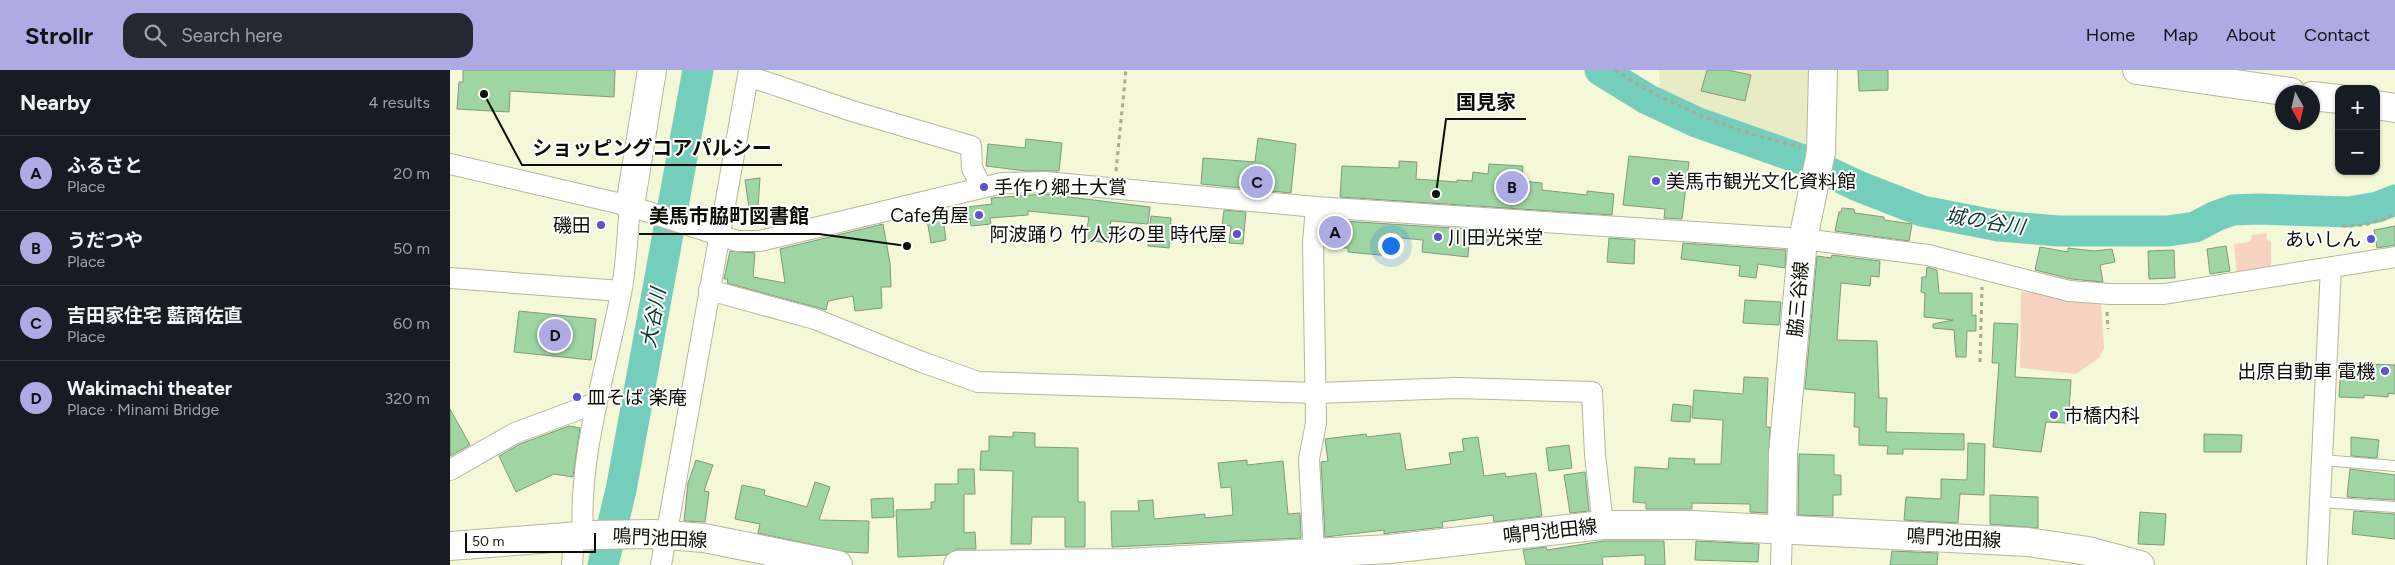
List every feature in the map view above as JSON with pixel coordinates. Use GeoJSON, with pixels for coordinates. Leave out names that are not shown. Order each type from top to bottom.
{"type":"FeatureCollection","features":[{"type":"Feature","properties":{"kind":"main road"},"geometry":{"type":"LineString","coordinates":[[636,208],[652,70]]}},
{"type":"Feature","properties":{"kind":"main road","name":"脇三谷線"},"geometry":{"type":"LineString","coordinates":[[1782,529],[1783,454],[1803,239],[1821,152],[1823,70]]}},
{"type":"Feature","properties":{"kind":"main road"},"geometry":{"type":"LineString","coordinates":[[2137,70],[2275,90]]}},
{"type":"Feature","properties":{"kind":"main road"},"geometry":{"type":"LineString","coordinates":[[2320,97],[2335,99]]}},
{"type":"Feature","properties":{"kind":"main road"},"geometry":{"type":"LineString","coordinates":[[2380,106],[2395,108]]}},
{"type":"Feature","properties":{"kind":"main road","name":"鳴門池田線"},"geometry":{"type":"LineString","coordinates":[[958,565],[1126,564],[1390,549],[1603,525],[1693,525],[2028,542],[2088,551],[2140,565]]}},
{"type":"Feature","properties":{"kind":"main road","name":"鳴門池田線"},"geometry":{"type":"LineString","coordinates":[[450,546],[583,536],[659,534],[704,538],[838,565]]}},
{"type":"Feature","properties":{"kind":"street"},"geometry":{"type":"LineString","coordinates":[[661,565],[659,534],[709,290],[716,234],[748,73],[852,111],[971,146],[972,168],[982,188]]}},
{"type":"Feature","properties":{"kind":"street"},"geometry":{"type":"LineString","coordinates":[[450,164],[636,208],[737,241],[760,241],[1002,183],[1045,182],[1316,207],[1803,239],[1928,255],[2069,291],[2110,294],[2164,294],[2395,257]]}},
{"type":"Feature","properties":{"kind":"street"},"geometry":{"type":"LineString","coordinates":[[1314,553],[1309,459],[1316,423],[1313,243],[1316,207]]}},
{"type":"Feature","properties":{"kind":"street"},"geometry":{"type":"LineString","coordinates":[[572,565],[583,536],[581,508],[596,403],[622,291],[636,208]]}},
{"type":"Feature","properties":{"kind":"street"},"geometry":{"type":"LineString","coordinates":[[2317,565],[2331,266]]}},
{"type":"Feature","properties":{"kind":"street"},"geometry":{"type":"LineString","coordinates":[[450,278],[622,291]]}},
{"type":"Feature","properties":{"kind":"street"},"geometry":{"type":"LineString","coordinates":[[709,290],[814,319],[978,382],[1316,393],[1457,388],[1592,392],[1595,455],[1603,525]]}},
{"type":"Feature","properties":{"kind":"street"},"geometry":{"type":"LineString","coordinates":[[450,470],[515,433],[596,403]]}},
{"type":"Feature","properties":{"kind":"street"},"geometry":{"type":"LineString","coordinates":[[1781,565],[1782,529]]}},
{"type":"Feature","properties":{"kind":"lane"},"geometry":{"type":"LineString","coordinates":[[2322,460],[2395,466]]}},
{"type":"Feature","properties":{"kind":"lane"},"geometry":{"type":"LineString","coordinates":[[2320,502],[2395,507]]}},
{"type":"Feature","properties":{"kind":"path"},"geometry":{"type":"LineString","coordinates":[[1115,188],[1126,70]]}},
{"type":"Feature","properties":{"kind":"path"},"geometry":{"type":"LineString","coordinates":[[1615,70],[1636,84],[1695,113],[1739,130],[1821,152]]}},
{"type":"Feature","properties":{"kind":"path"},"geometry":{"type":"LineString","coordinates":[[2342,226],[2365,225],[2395,215]]}},
{"type":"Feature","properties":{"kind":"path"},"geometry":{"type":"LineString","coordinates":[[1980,362],[1982,269]]}},
{"type":"Feature","properties":{"kind":"shaded area"},"geometry":{"type":"Polygon","coordinates":[[[1659,70],[1815,70],[1816,147],[1743,125],[1660,90],[1659,70]]]}},
{"type":"Feature","properties":{"kind":"shaded area"},"geometry":{"type":"Polygon","coordinates":[[[2266,233],[2267,240],[2271,241],[2271,271],[2237,276],[2234,244],[2250,242],[2252,235],[2266,233]]]}},
{"type":"Feature","properties":{"kind":"shaded area"},"geometry":{"type":"Polygon","coordinates":[[[2029,291],[2101,301],[2104,348],[2099,358],[2076,374],[2020,368],[2021,292],[2029,291]]]}},
{"type":"Feature","properties":{"kind":"building"},"geometry":{"type":"Polygon","coordinates":[[[463,70],[615,70],[614,97],[510,91],[509,112],[457,109],[459,82],[463,82],[463,70]]]}},
{"type":"Feature","properties":{"kind":"building"},"geometry":{"type":"Polygon","coordinates":[[[1707,70],[1728,70],[1751,75],[1745,101],[1701,91],[1707,70]]]}},
{"type":"Feature","properties":{"kind":"building"},"geometry":{"type":"Polygon","coordinates":[[[1858,70],[1888,70],[1888,90],[1859,91],[1858,70]]]}},
{"type":"Feature","properties":{"kind":"building"},"geometry":{"type":"Polygon","coordinates":[[[1258,138],[1296,144],[1291,193],[1201,184],[1203,158],[1255,162],[1258,138]]]}},
{"type":"Feature","properties":{"kind":"building"},"geometry":{"type":"Polygon","coordinates":[[[1026,139],[1062,143],[1059,171],[1026,171],[986,166],[988,144],[1025,148],[1026,139]]]}},
{"type":"Feature","properties":{"kind":"building","name":"美馬市観光文化資料館"},"geometry":{"type":"Polygon","coordinates":[[[1629,156],[1689,162],[1682,219],[1664,218],[1665,209],[1623,205],[1629,156]]]}},
{"type":"Feature","properties":{"kind":"building"},"geometry":{"type":"Polygon","coordinates":[[[1399,161],[1417,162],[1416,179],[1457,182],[1457,180],[1472,181],[1473,172],[1488,174],[1489,164],[1523,166],[1522,181],[1542,183],[1542,190],[1587,195],[1587,191],[1614,194],[1612,215],[1340,197],[1342,166],[1399,168],[1399,161]]]}},
{"type":"Feature","properties":{"kind":"building"},"geometry":{"type":"Polygon","coordinates":[[[760,178],[757,221],[751,221],[745,180],[760,178]]]}},
{"type":"Feature","properties":{"kind":"building"},"geometry":{"type":"Polygon","coordinates":[[[1045,194],[1150,207],[1148,224],[1111,221],[1107,243],[1085,240],[1089,217],[1028,211],[1028,215],[990,218],[991,224],[971,226],[970,219],[953,220],[952,209],[992,204],[991,198],[1045,194]]]}},
{"type":"Feature","properties":{"kind":"building"},"geometry":{"type":"Polygon","coordinates":[[[1842,208],[1854,209],[1855,213],[1884,217],[1884,220],[1912,224],[1909,241],[1835,231],[1839,212],[1841,212],[1842,208]]]}},
{"type":"Feature","properties":{"kind":"building","name":"阿波踊り 竹人形の里 時代屋"},"geometry":{"type":"Polygon","coordinates":[[[1224,210],[1246,212],[1243,244],[1229,243],[1231,226],[1222,225],[1224,210]]]}},
{"type":"Feature","properties":{"kind":"building"},"geometry":{"type":"Polygon","coordinates":[[[942,211],[946,240],[931,243],[926,214],[942,211]]]}},
{"type":"Feature","properties":{"kind":"building"},"geometry":{"type":"Polygon","coordinates":[[[1151,216],[1171,218],[1169,248],[1148,246],[1151,216]]]}},
{"type":"Feature","properties":{"kind":"building"},"geometry":{"type":"Polygon","coordinates":[[[1327,220],[1498,231],[1497,244],[1469,242],[1468,257],[1422,252],[1423,240],[1391,237],[1390,256],[1348,252],[1348,248],[1325,247],[1327,220]]]}},
{"type":"Feature","properties":{"kind":"building"},"geometry":{"type":"Polygon","coordinates":[[[883,224],[890,263],[891,287],[881,287],[882,308],[855,311],[853,296],[828,301],[826,310],[727,283],[728,279],[724,279],[730,251],[755,253],[753,277],[785,283],[780,249],[883,224]]]}},
{"type":"Feature","properties":{"kind":"building"},"geometry":{"type":"Polygon","coordinates":[[[2395,226],[2395,245],[2377,248],[2374,230],[2395,226]]]}},
{"type":"Feature","properties":{"kind":"building"},"geometry":{"type":"Polygon","coordinates":[[[1609,238],[1635,240],[1634,264],[1607,262],[1609,238]]]}},
{"type":"Feature","properties":{"kind":"building"},"geometry":{"type":"Polygon","coordinates":[[[1683,243],[1786,250],[1785,268],[1758,264],[1756,278],[1739,276],[1740,266],[1681,259],[1683,243]]]}},
{"type":"Feature","properties":{"kind":"building"},"geometry":{"type":"Polygon","coordinates":[[[2226,246],[2230,271],[2210,274],[2207,249],[2226,246]]]}},
{"type":"Feature","properties":{"kind":"building"},"geometry":{"type":"Polygon","coordinates":[[[2040,247],[2068,252],[2068,248],[2094,251],[2112,249],[2115,262],[2100,265],[2103,282],[2071,279],[2035,270],[2040,247]]]}},
{"type":"Feature","properties":{"kind":"building"},"geometry":{"type":"Polygon","coordinates":[[[2174,250],[2175,278],[2149,279],[2148,251],[2174,250]]]}},
{"type":"Feature","properties":{"kind":"building"},"geometry":{"type":"Polygon","coordinates":[[[1832,255],[1880,261],[1879,277],[1871,276],[1870,286],[1841,283],[1837,340],[1877,341],[1879,398],[1887,398],[1886,432],[1964,434],[1964,450],[1903,449],[1903,454],[1887,454],[1888,446],[1859,445],[1859,427],[1854,427],[1855,393],[1805,389],[1817,256],[1831,258],[1832,255]]]}},
{"type":"Feature","properties":{"kind":"building"},"geometry":{"type":"Polygon","coordinates":[[[1927,267],[1937,270],[1939,293],[1972,293],[1972,316],[1976,315],[1976,331],[1967,331],[1966,357],[1956,357],[1954,330],[1933,328],[1933,324],[1953,320],[1924,317],[1925,293],[1921,292],[1922,277],[1926,277],[1927,267]]]}},
{"type":"Feature","properties":{"kind":"building"},"geometry":{"type":"Polygon","coordinates":[[[1745,300],[1781,302],[1779,325],[1743,323],[1745,300]]]}},
{"type":"Feature","properties":{"kind":"building"},"geometry":{"type":"Polygon","coordinates":[[[519,311],[596,319],[591,360],[514,352],[519,311]]]}},
{"type":"Feature","properties":{"kind":"building","name":"市橋内科"},"geometry":{"type":"Polygon","coordinates":[[[1994,323],[2018,324],[2015,377],[2071,380],[2069,411],[2065,412],[2066,423],[2046,422],[2041,452],[1993,447],[1999,363],[1992,363],[1994,323]]]}},
{"type":"Feature","properties":{"kind":"building"},"geometry":{"type":"Polygon","coordinates":[[[2341,363],[2395,365],[2395,394],[2388,393],[2388,397],[2364,395],[2364,398],[2339,397],[2341,363]]]}},
{"type":"Feature","properties":{"kind":"building"},"geometry":{"type":"Polygon","coordinates":[[[1744,377],[1768,378],[1766,427],[1770,427],[1767,513],[1750,512],[1750,504],[1692,503],[1692,509],[1646,509],[1646,503],[1633,502],[1635,467],[1668,469],[1669,458],[1695,459],[1694,464],[1721,464],[1723,420],[1692,418],[1694,390],[1743,394],[1744,377]]]}},
{"type":"Feature","properties":{"kind":"building"},"geometry":{"type":"Polygon","coordinates":[[[1673,404],[1691,406],[1690,422],[1671,421],[1673,404]]]}},
{"type":"Feature","properties":{"kind":"building"},"geometry":{"type":"Polygon","coordinates":[[[450,409],[470,445],[450,456],[450,409]]]}},
{"type":"Feature","properties":{"kind":"building"},"geometry":{"type":"Polygon","coordinates":[[[569,426],[580,428],[573,477],[554,474],[516,492],[499,456],[520,444],[569,426]]]}},
{"type":"Feature","properties":{"kind":"building"},"geometry":{"type":"Polygon","coordinates":[[[1013,432],[1035,433],[1035,447],[1078,448],[1078,502],[1085,502],[1085,547],[1065,547],[1065,517],[1032,517],[1031,544],[1011,544],[1013,471],[980,470],[981,451],[989,451],[989,436],[1013,437],[1013,432]]]}},
{"type":"Feature","properties":{"kind":"building"},"geometry":{"type":"Polygon","coordinates":[[[1400,433],[1406,470],[1451,464],[1449,453],[1464,451],[1462,439],[1478,437],[1484,476],[1505,473],[1506,477],[1536,473],[1542,516],[1494,522],[1493,515],[1442,522],[1443,527],[1384,534],[1384,530],[1325,537],[1321,462],[1328,461],[1325,439],[1366,434],[1367,437],[1400,433]]]}},
{"type":"Feature","properties":{"kind":"building"},"geometry":{"type":"Polygon","coordinates":[[[2204,434],[2242,435],[2241,452],[2204,452],[2204,434]]]}},
{"type":"Feature","properties":{"kind":"building"},"geometry":{"type":"Polygon","coordinates":[[[2351,437],[2379,440],[2377,458],[2351,456],[2351,437]]]}},
{"type":"Feature","properties":{"kind":"building"},"geometry":{"type":"Polygon","coordinates":[[[1968,443],[1985,444],[1984,495],[1960,494],[1958,523],[1904,520],[1906,497],[1941,499],[1941,479],[1967,480],[1968,443]]]}},
{"type":"Feature","properties":{"kind":"building"},"geometry":{"type":"Polygon","coordinates":[[[1569,445],[1572,468],[1549,471],[1546,448],[1569,445]]]}},
{"type":"Feature","properties":{"kind":"building"},"geometry":{"type":"Polygon","coordinates":[[[1799,454],[1834,455],[1834,475],[1841,475],[1841,495],[1833,495],[1833,516],[1798,515],[1799,454]]]}},
{"type":"Feature","properties":{"kind":"building"},"geometry":{"type":"Polygon","coordinates":[[[696,460],[713,465],[704,491],[709,492],[705,522],[684,521],[688,483],[696,460]]]}},
{"type":"Feature","properties":{"kind":"building"},"geometry":{"type":"Polygon","coordinates":[[[1247,460],[1247,465],[1283,461],[1288,514],[1300,513],[1301,538],[1112,547],[1111,511],[1139,511],[1138,501],[1153,500],[1154,519],[1205,514],[1205,518],[1233,515],[1231,487],[1221,488],[1218,463],[1247,460]]]}},
{"type":"Feature","properties":{"kind":"building"},"geometry":{"type":"Polygon","coordinates":[[[958,469],[974,469],[975,494],[964,494],[964,533],[975,532],[976,549],[957,549],[947,555],[898,557],[896,510],[931,509],[931,502],[935,502],[935,484],[958,484],[958,469]]]}},
{"type":"Feature","properties":{"kind":"building"},"geometry":{"type":"Polygon","coordinates":[[[2350,469],[2395,475],[2395,500],[2347,497],[2350,469]]]}},
{"type":"Feature","properties":{"kind":"building"},"geometry":{"type":"Polygon","coordinates":[[[1585,472],[1589,511],[1570,513],[1564,475],[1585,472]]]}},
{"type":"Feature","properties":{"kind":"building"},"geometry":{"type":"Polygon","coordinates":[[[815,482],[830,487],[819,520],[869,521],[868,553],[846,552],[758,533],[760,524],[735,519],[742,485],[765,490],[764,495],[807,507],[815,482]]]}},
{"type":"Feature","properties":{"kind":"building"},"geometry":{"type":"Polygon","coordinates":[[[1990,495],[2038,497],[2038,528],[1990,524],[1990,495]]]}},
{"type":"Feature","properties":{"kind":"building"},"geometry":{"type":"Polygon","coordinates":[[[893,498],[894,517],[872,518],[871,499],[893,498]]]}},
{"type":"Feature","properties":{"kind":"building"},"geometry":{"type":"Polygon","coordinates":[[[2354,511],[2395,514],[2395,539],[2352,534],[2354,511]]]}},
{"type":"Feature","properties":{"kind":"building"},"geometry":{"type":"Polygon","coordinates":[[[2140,512],[2166,514],[2164,545],[2138,544],[2140,512]]]}},
{"type":"Feature","properties":{"kind":"building"},"geometry":{"type":"Polygon","coordinates":[[[1604,541],[1664,541],[1665,565],[1645,565],[1645,555],[1602,557],[1603,565],[1526,565],[1523,550],[1546,547],[1547,550],[1604,541]]]}},
{"type":"Feature","properties":{"kind":"building"},"geometry":{"type":"Polygon","coordinates":[[[1696,541],[1759,544],[1758,562],[1695,560],[1696,541]]]}},
{"type":"Feature","properties":{"kind":"building"},"geometry":{"type":"Polygon","coordinates":[[[1892,551],[1938,553],[1937,565],[1890,565],[1892,551]]]}},
{"type":"Feature","properties":{"kind":"waterway","name":"大谷川"},"geometry":{"type":"LineString","coordinates":[[603,565],[621,490],[698,70]]}},
{"type":"Feature","properties":{"kind":"waterway","name":"城の谷川"},"geometry":{"type":"LineString","coordinates":[[1600,70],[1647,99],[1696,122],[1801,159],[1858,186],[1922,211],[1999,226],[2058,231],[2168,231],[2195,227],[2233,210],[2349,212],[2378,207],[2395,200]]}},
{"type":"Feature","properties":{"kind":"place","name":"ショッピングコアパルシー"},"geometry":{"type":"Point","coordinates":[484,94]}},
{"type":"Feature","properties":{"kind":"place","name":"美馬市観光文化資料館"},"geometry":{"type":"Point","coordinates":[1656,181]}},
{"type":"Feature","properties":{"kind":"place","name":"吉田家住宅 藍商佐直"},"geometry":{"type":"Point","coordinates":[1257,182]}},
{"type":"Feature","properties":{"kind":"place","name":"手作り郷土大賞"},"geometry":{"type":"Point","coordinates":[984,187]}},
{"type":"Feature","properties":{"kind":"place","name":"うだつや"},"geometry":{"type":"Point","coordinates":[1512,187]}},
{"type":"Feature","properties":{"kind":"place","name":"国見家"},"geometry":{"type":"Point","coordinates":[1436,194]}},
{"type":"Feature","properties":{"kind":"place","name":"Cafe角屋"},"geometry":{"type":"Point","coordinates":[979,215]}},
{"type":"Feature","properties":{"kind":"place","name":"磯田"},"geometry":{"type":"Point","coordinates":[601,225]}},
{"type":"Feature","properties":{"kind":"place","name":"ふるさと"},"geometry":{"type":"Point","coordinates":[1335,232]}},
{"type":"Feature","properties":{"kind":"place","name":"阿波踊り 竹人形の里 時代屋"},"geometry":{"type":"Point","coordinates":[1237,234]}},
{"type":"Feature","properties":{"kind":"place","name":"川田光栄堂"},"geometry":{"type":"Point","coordinates":[1438,237]}},
{"type":"Feature","properties":{"kind":"place","name":"あいしん"},"geometry":{"type":"Point","coordinates":[2371,239]}},
{"type":"Feature","properties":{"kind":"place","name":"美馬市脇町図書館"},"geometry":{"type":"Point","coordinates":[907,246]}},
{"type":"Feature","properties":{"kind":"place","name":"Wakimachi theater"},"geometry":{"type":"Point","coordinates":[555,335]}},
{"type":"Feature","properties":{"kind":"place","name":"出原自動車 電機"},"geometry":{"type":"Point","coordinates":[2385,371]}},
{"type":"Feature","properties":{"kind":"place","name":"皿そば 楽庵"},"geometry":{"type":"Point","coordinates":[577,397]}},
{"type":"Feature","properties":{"kind":"place","name":"市橋内科"},"geometry":{"type":"Point","coordinates":[2054,415]}}]}
